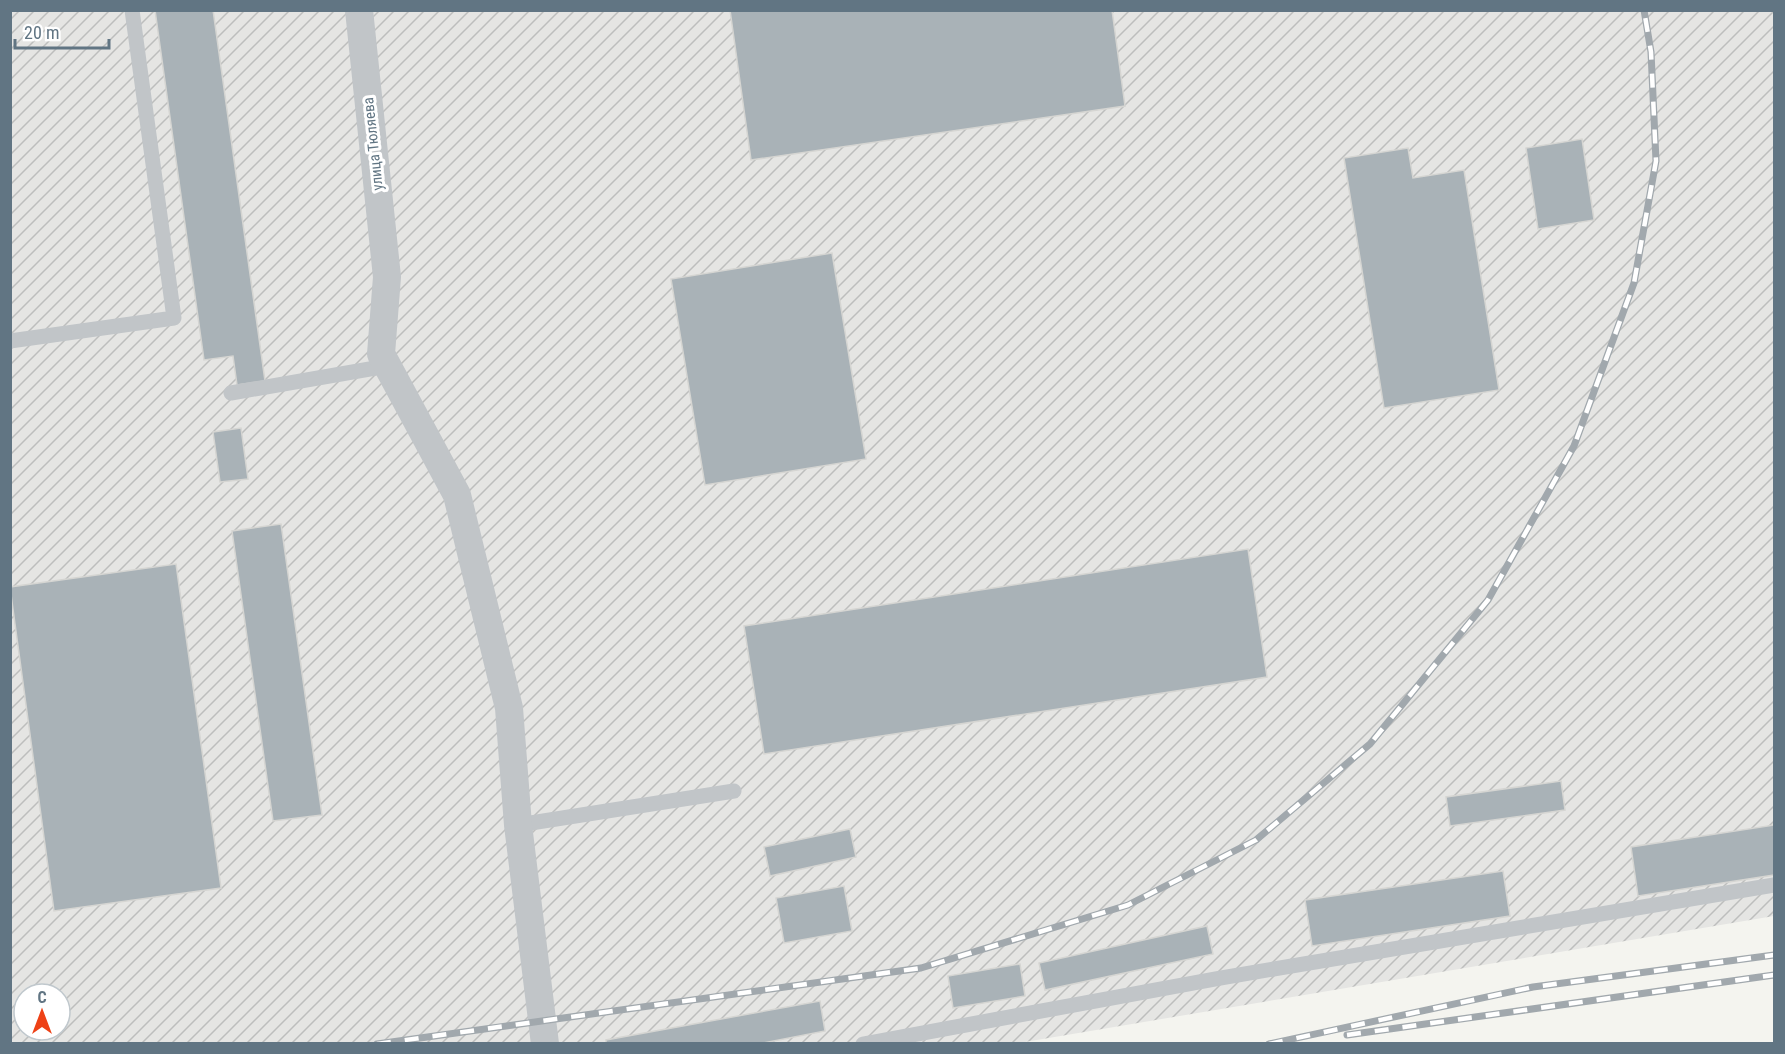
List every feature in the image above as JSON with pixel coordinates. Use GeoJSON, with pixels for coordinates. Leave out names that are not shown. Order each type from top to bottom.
{"type":"FeatureCollection","features":[{"type":"Feature","properties":{"kind":"street","name":"улица Тюляева"},"geometry":{"type":"LineString","coordinates":[[359,10],[387,278],[381,354],[457,495],[509,708],[518,825],[545,1044]]}},
{"type":"Feature","properties":{"kind":"lane"},"geometry":{"type":"LineString","coordinates":[[10,341],[174,318],[132,10]]}},
{"type":"Feature","properties":{"kind":"lane"},"geometry":{"type":"LineString","coordinates":[[231,393],[387,366]]}},
{"type":"Feature","properties":{"kind":"lane"},"geometry":{"type":"LineString","coordinates":[[518,825],[734,791]]}},
{"type":"Feature","properties":{"kind":"lane"},"geometry":{"type":"LineString","coordinates":[[862,1044],[1220,978],[1774,885]]}},
{"type":"Feature","properties":{"kind":"shaded area"},"geometry":{"type":"Polygon","coordinates":[[[10,11],[1774,11],[1774,916],[1019,1043],[11,1043],[10,11]]]}},
{"type":"Feature","properties":{"kind":"building"},"geometry":{"type":"Polygon","coordinates":[[[155,10],[213,10],[265,381],[237,385],[233,356],[204,360],[155,10]]]}},
{"type":"Feature","properties":{"kind":"building"},"geometry":{"type":"Polygon","coordinates":[[[730,10],[1112,10],[1125,106],[751,160],[730,10]]]}},
{"type":"Feature","properties":{"kind":"building"},"geometry":{"type":"Polygon","coordinates":[[[1582,139],[1594,220],[1538,229],[1526,148],[1582,139]]]}},
{"type":"Feature","properties":{"kind":"building"},"geometry":{"type":"Polygon","coordinates":[[[1408,148],[1413,178],[1464,170],[1499,390],[1384,408],[1344,158],[1408,148]]]}},
{"type":"Feature","properties":{"kind":"building"},"geometry":{"type":"Polygon","coordinates":[[[832,253],[866,459],[705,485],[671,279],[832,253]]]}},
{"type":"Feature","properties":{"kind":"building"},"geometry":{"type":"Polygon","coordinates":[[[241,428],[248,479],[220,482],[213,432],[241,428]]]}},
{"type":"Feature","properties":{"kind":"building"},"geometry":{"type":"Polygon","coordinates":[[[281,524],[322,815],[273,821],[232,531],[281,524]]]}},
{"type":"Feature","properties":{"kind":"building"},"geometry":{"type":"Polygon","coordinates":[[[1248,549],[1267,677],[764,754],[744,626],[1248,549]]]}},
{"type":"Feature","properties":{"kind":"building"},"geometry":{"type":"Polygon","coordinates":[[[176,564],[221,888],[54,911],[10,587],[176,564]]]}},
{"type":"Feature","properties":{"kind":"building"},"geometry":{"type":"Polygon","coordinates":[[[1561,781],[1565,810],[1450,826],[1446,797],[1561,781]]]}},
{"type":"Feature","properties":{"kind":"building"},"geometry":{"type":"Polygon","coordinates":[[[1774,825],[1774,875],[1638,896],[1631,847],[1774,825]]]}},
{"type":"Feature","properties":{"kind":"building"},"geometry":{"type":"Polygon","coordinates":[[[850,829],[856,857],[770,876],[764,847],[850,829]]]}},
{"type":"Feature","properties":{"kind":"building"},"geometry":{"type":"Polygon","coordinates":[[[1503,871],[1510,916],[1312,946],[1305,900],[1503,871]]]}},
{"type":"Feature","properties":{"kind":"building"},"geometry":{"type":"Polygon","coordinates":[[[844,886],[852,931],[784,943],[776,898],[844,886]]]}},
{"type":"Feature","properties":{"kind":"building"},"geometry":{"type":"Polygon","coordinates":[[[1207,926],[1213,954],[1045,990],[1039,963],[1207,926]]]}},
{"type":"Feature","properties":{"kind":"building"},"geometry":{"type":"Polygon","coordinates":[[[1020,964],[1025,996],[953,1008],[948,976],[1020,964]]]}},
{"type":"Feature","properties":{"kind":"building"},"geometry":{"type":"Polygon","coordinates":[[[820,1001],[825,1031],[758,1044],[606,1044],[606,1040],[820,1001]]]}},
{"type":"Feature","properties":{"kind":"railway"},"geometry":{"type":"LineString","coordinates":[[377,1044],[921,968],[1128,905],[1256,840],[1370,744],[1488,600],[1574,446],[1634,283],[1656,161],[1651,52],[1644,10]]}},
{"type":"Feature","properties":{"kind":"railway"},"geometry":{"type":"LineString","coordinates":[[1269,1044],[1533,987],[1774,955]]}},
{"type":"Feature","properties":{"kind":"railway"},"geometry":{"type":"LineString","coordinates":[[1347,1035],[1774,975]]}}]}
